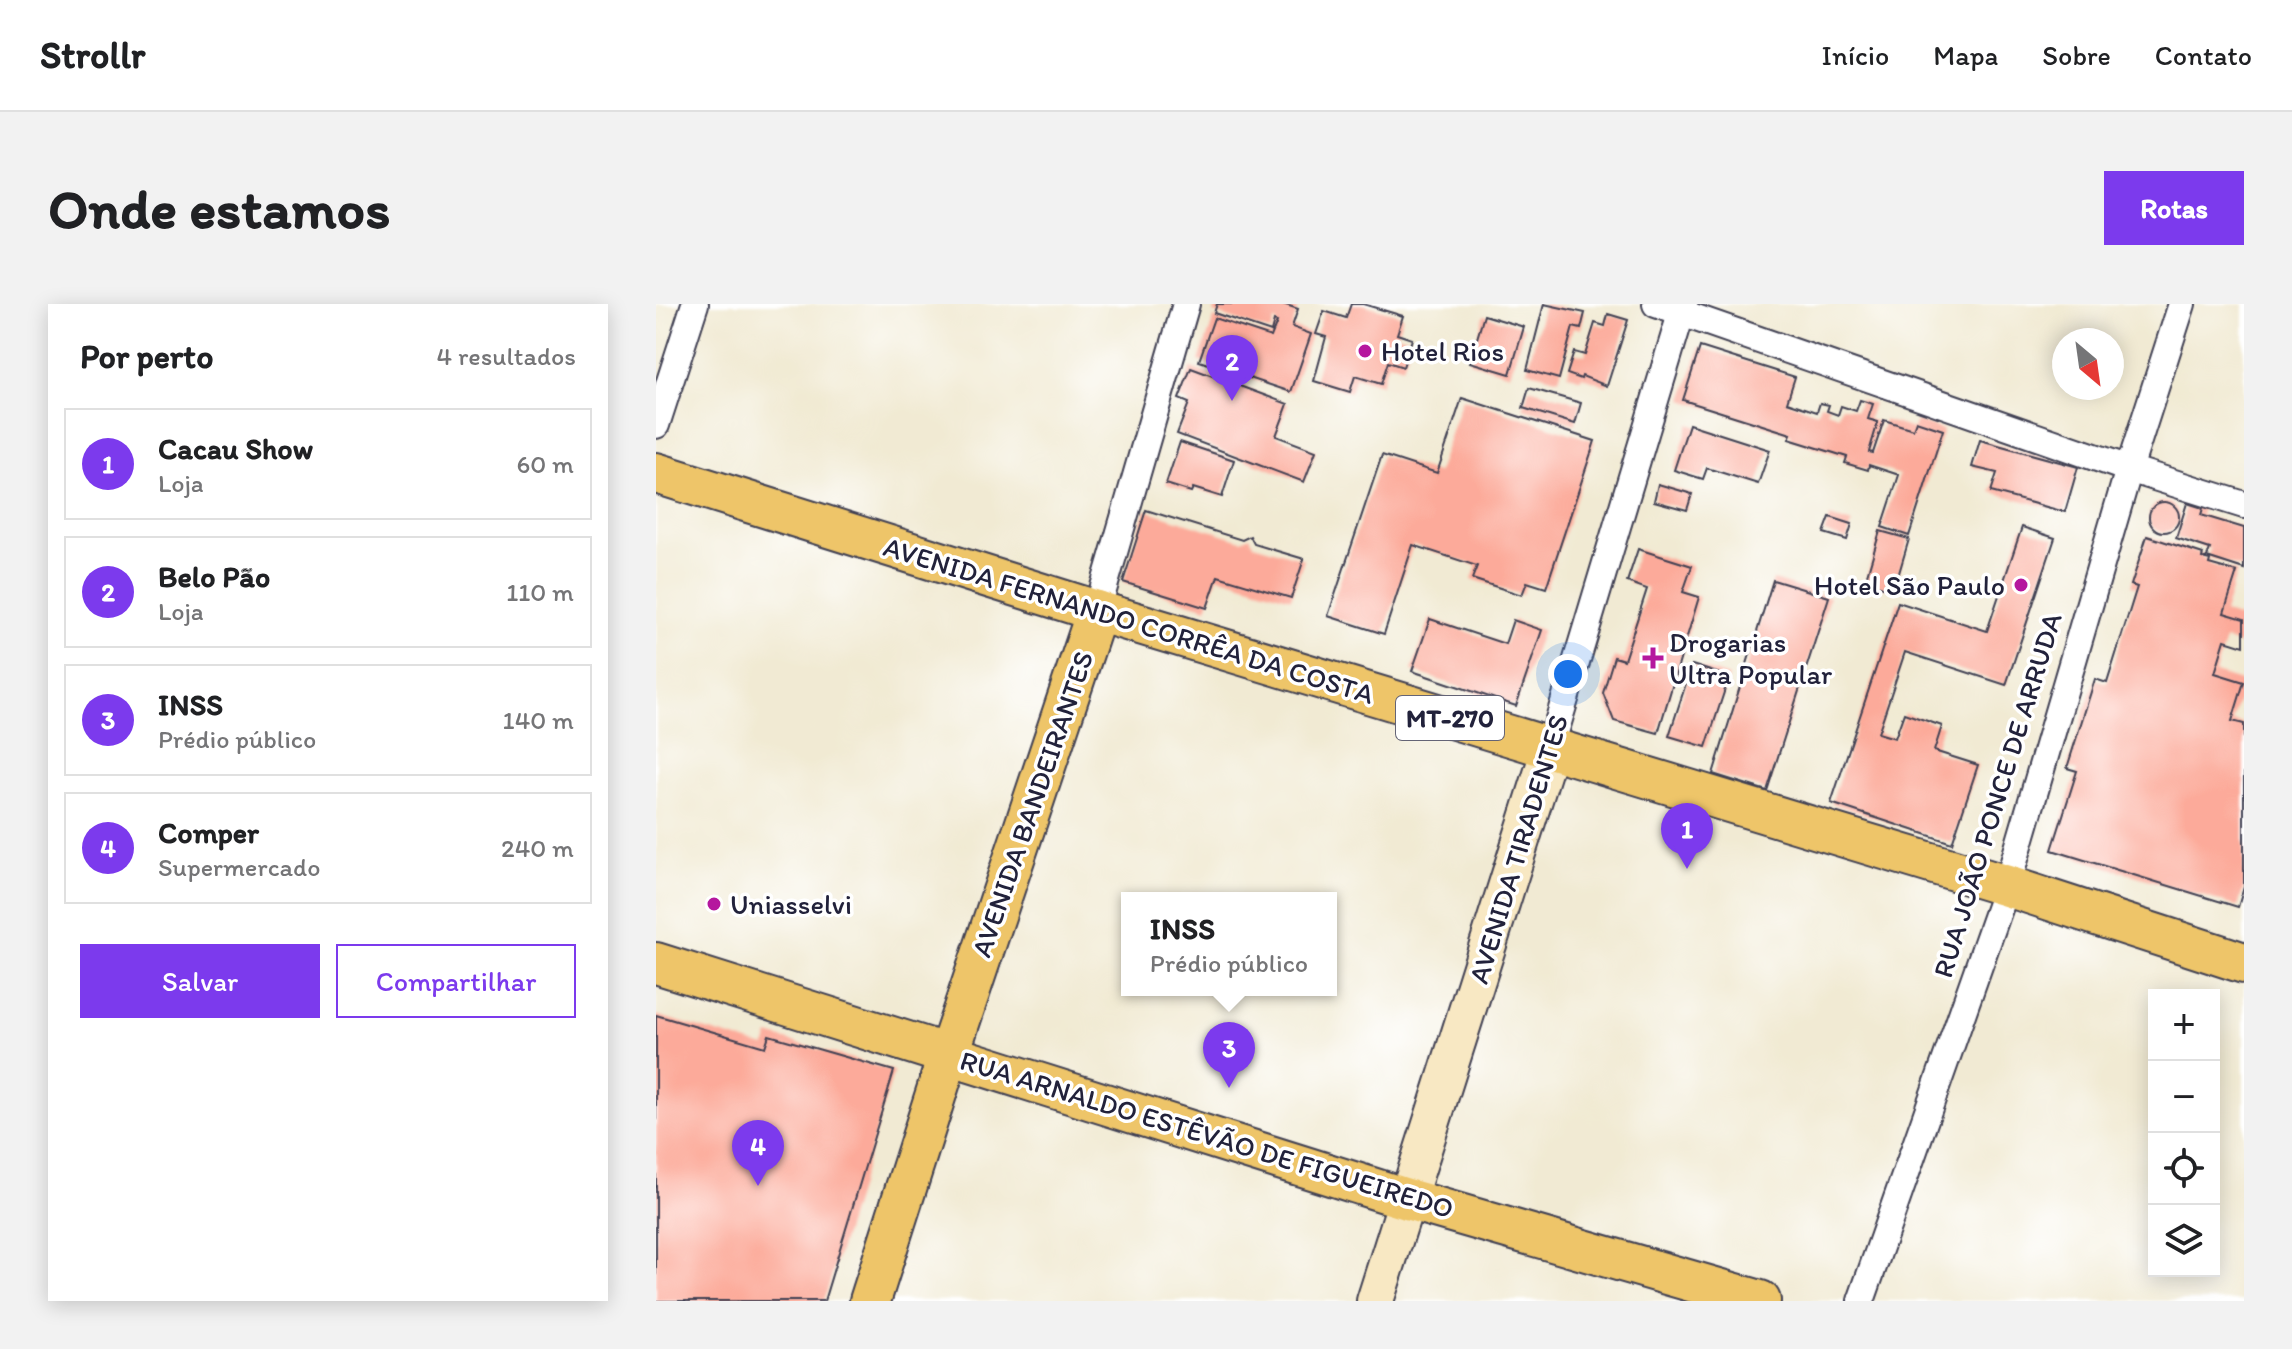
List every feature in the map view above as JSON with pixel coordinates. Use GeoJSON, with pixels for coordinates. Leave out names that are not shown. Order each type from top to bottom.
{"type":"FeatureCollection","features":[{"type":"Feature","properties":{"kind":"main road","name":"AVENIDA FERNANDO CORRÊA DA COSTA"},"geometry":{"type":"LineString","coordinates":[[656,473],[1097,611],[2007,886],[2244,963]]}},
{"type":"Feature","properties":{"kind":"main road","name":"AVENIDA BANDEIRANTES"},"geometry":{"type":"LineString","coordinates":[[870,1301],[949,1053],[1097,611]]}},
{"type":"Feature","properties":{"kind":"main road","name":"RUA ARNALDO ESTÊVÃO DE FIGUEIREDO"},"geometry":{"type":"LineString","coordinates":[[656,963],[1407,1199],[1760,1301]]}},
{"type":"Feature","properties":{"kind":"street"},"geometry":{"type":"LineString","coordinates":[[656,425],[695,304]]}},
{"type":"Feature","properties":{"kind":"street","name":"AVENIDA BANDEIRANTES"},"geometry":{"type":"LineString","coordinates":[[1097,611],[1186,304]]}},
{"type":"Feature","properties":{"kind":"street","name":"RUA JOÃO PONCE DE ARRUDA"},"geometry":{"type":"LineString","coordinates":[[1861,1301],[2007,886],[2129,469],[2182,304]]}},
{"type":"Feature","properties":{"kind":"street"},"geometry":{"type":"LineString","coordinates":[[1674,307],[2129,469],[2244,505]]}},
{"type":"Feature","properties":{"kind":"street","name":"AVENIDA TIRADENTES"},"geometry":{"type":"LineString","coordinates":[[1375,1301],[1550,749],[1674,307]]}},
{"type":"Feature","properties":{"kind":"building"},"geometry":{"type":"Polygon","coordinates":[[[1217,304],[1283,304],[1298,309],[1292,327],[1311,334],[1291,392],[1199,361],[1214,318],[1271,337],[1277,322],[1274,321],[1271,332],[1214,313],[1217,304]]]}},
{"type":"Feature","properties":{"kind":"building","name":"Hotel Rios"},"geometry":{"type":"Polygon","coordinates":[[[1351,304],[1363,304],[1403,316],[1397,334],[1412,339],[1403,367],[1388,362],[1381,384],[1355,376],[1350,392],[1314,381],[1326,337],[1316,334],[1324,311],[1346,318],[1351,304]]]}},
{"type":"Feature","properties":{"kind":"building"},"geometry":{"type":"Polygon","coordinates":[[[1544,304],[1585,313],[1581,329],[1573,327],[1559,379],[1527,370],[1544,304]]]}},
{"type":"Feature","properties":{"kind":"building"},"geometry":{"type":"Polygon","coordinates":[[[1608,314],[1628,320],[1607,386],[1567,374],[1574,352],[1585,355],[1595,323],[1605,326],[1608,314]]]}},
{"type":"Feature","properties":{"kind":"building"},"geometry":{"type":"Polygon","coordinates":[[[1484,315],[1524,327],[1510,374],[1470,362],[1484,315]]]}},
{"type":"Feature","properties":{"kind":"building"},"geometry":{"type":"Polygon","coordinates":[[[1700,347],[1795,377],[1787,402],[1817,412],[1820,403],[1829,405],[1827,411],[1838,415],[1841,406],[1856,411],[1860,400],[1873,404],[1868,419],[1878,422],[1869,452],[1873,453],[1884,420],[1913,429],[1916,421],[1943,430],[1909,536],[1882,527],[1899,475],[1869,465],[1868,470],[1845,463],[1847,457],[1789,439],[1791,434],[1683,400],[1700,347]]]}},
{"type":"Feature","properties":{"kind":"building"},"geometry":{"type":"Polygon","coordinates":[[[1191,368],[1288,404],[1276,436],[1316,451],[1304,482],[1177,434],[1189,403],[1179,399],[1191,368]]]}},
{"type":"Feature","properties":{"kind":"building"},"geometry":{"type":"Polygon","coordinates":[[[1529,388],[1581,403],[1575,424],[1523,408],[1529,388]]]}},
{"type":"Feature","properties":{"kind":"building"},"geometry":{"type":"Polygon","coordinates":[[[1462,398],[1595,441],[1546,588],[1527,582],[1522,595],[1472,579],[1477,566],[1413,545],[1384,634],[1328,616],[1382,455],[1437,473],[1462,398]]]}},
{"type":"Feature","properties":{"kind":"building"},"geometry":{"type":"Polygon","coordinates":[[[1689,424],[1770,450],[1758,484],[1707,468],[1703,479],[1674,470],[1689,424]]]}},
{"type":"Feature","properties":{"kind":"building"},"geometry":{"type":"Polygon","coordinates":[[[1980,440],[2078,467],[2065,512],[1991,492],[1997,473],[1972,467],[1980,440]]]}},
{"type":"Feature","properties":{"kind":"building"},"geometry":{"type":"Polygon","coordinates":[[[1180,442],[1234,460],[1222,497],[1166,484],[1180,442]]]}},
{"type":"Feature","properties":{"kind":"building"},"geometry":{"type":"Polygon","coordinates":[[[1658,484],[1692,494],[1687,510],[1654,501],[1658,484]]]}},
{"type":"Feature","properties":{"kind":"building"},"geometry":{"type":"Polygon","coordinates":[[[2164,502],[2175,506],[2179,517],[2175,528],[2164,532],[2153,528],[2149,517],[2153,506],[2164,502]]]}},
{"type":"Feature","properties":{"kind":"building"},"geometry":{"type":"Polygon","coordinates":[[[2187,503],[2203,508],[2201,515],[2244,528],[2244,569],[2207,557],[2210,549],[2176,538],[2187,503]]]}},
{"type":"Feature","properties":{"kind":"building"},"geometry":{"type":"Polygon","coordinates":[[[1146,510],[1242,540],[1250,536],[1254,544],[1304,559],[1291,598],[1218,576],[1207,608],[1123,582],[1146,510]]]}},
{"type":"Feature","properties":{"kind":"building"},"geometry":{"type":"Polygon","coordinates":[[[1830,517],[1852,524],[1847,540],[1824,533],[1830,517]]]}},
{"type":"Feature","properties":{"kind":"building"},"geometry":{"type":"Polygon","coordinates":[[[2022,527],[2055,538],[2006,685],[1905,652],[1878,733],[1895,738],[1904,713],[1942,726],[1934,751],[1978,765],[1952,843],[1831,803],[1898,602],[1987,631],[2022,527]]]}},
{"type":"Feature","properties":{"kind":"building"},"geometry":{"type":"Polygon","coordinates":[[[1880,531],[1909,539],[1894,590],[1865,582],[1880,531]]]}},
{"type":"Feature","properties":{"kind":"building"},"geometry":{"type":"Polygon","coordinates":[[[2147,536],[2203,554],[2202,558],[2210,560],[2209,564],[2237,572],[2224,613],[2244,619],[2244,646],[2225,640],[2215,673],[2244,682],[2232,721],[2244,724],[2244,887],[2238,907],[2052,850],[2077,771],[2067,768],[2095,679],[2107,683],[2137,587],[2131,585],[2147,536]]]}},
{"type":"Feature","properties":{"kind":"building","name":"Drogarias Ultra Popular"},"geometry":{"type":"Polygon","coordinates":[[[1638,549],[1692,566],[1683,592],[1699,597],[1658,733],[1614,721],[1603,693],[1614,657],[1624,660],[1647,589],[1627,582],[1638,549]]]}},
{"type":"Feature","properties":{"kind":"building"},"geometry":{"type":"Polygon","coordinates":[[[1773,580],[1829,597],[1767,791],[1713,774],[1773,580]]]}},
{"type":"Feature","properties":{"kind":"building"},"geometry":{"type":"Polygon","coordinates":[[[1430,619],[1505,644],[1513,620],[1542,630],[1516,706],[1412,671],[1430,619]]]}},
{"type":"Feature","properties":{"kind":"building"},"geometry":{"type":"Polygon","coordinates":[[[1692,665],[1729,677],[1706,747],[1669,736],[1692,665]]]}},
{"type":"Feature","properties":{"kind":"building"},"geometry":{"type":"Polygon","coordinates":[[[656,1015],[765,1047],[769,1035],[894,1071],[824,1301],[656,1301],[656,1015]]]}},
{"type":"Feature","properties":{"kind":"place","name":"Hotel Rios"},"geometry":{"type":"Point","coordinates":[1365,351]}},
{"type":"Feature","properties":{"kind":"place","name":"Belo Pão"},"geometry":{"type":"Point","coordinates":[1232,401]}},
{"type":"Feature","properties":{"kind":"place","name":"Hotel São Paulo"},"geometry":{"type":"Point","coordinates":[2021,585]}},
{"type":"Feature","properties":{"kind":"place","name":"Drogarias Ultra Popular"},"geometry":{"type":"Point","coordinates":[1653,658]}},
{"type":"Feature","properties":{"kind":"place","name":"Cacau Show"},"geometry":{"type":"Point","coordinates":[1687,869]}},
{"type":"Feature","properties":{"kind":"place","name":"Uniasselvi"},"geometry":{"type":"Point","coordinates":[714,904]}},
{"type":"Feature","properties":{"kind":"place","name":"INSS"},"geometry":{"type":"Point","coordinates":[1229,1088]}},
{"type":"Feature","properties":{"kind":"place","name":"Comper"},"geometry":{"type":"Point","coordinates":[758,1186]}}]}
